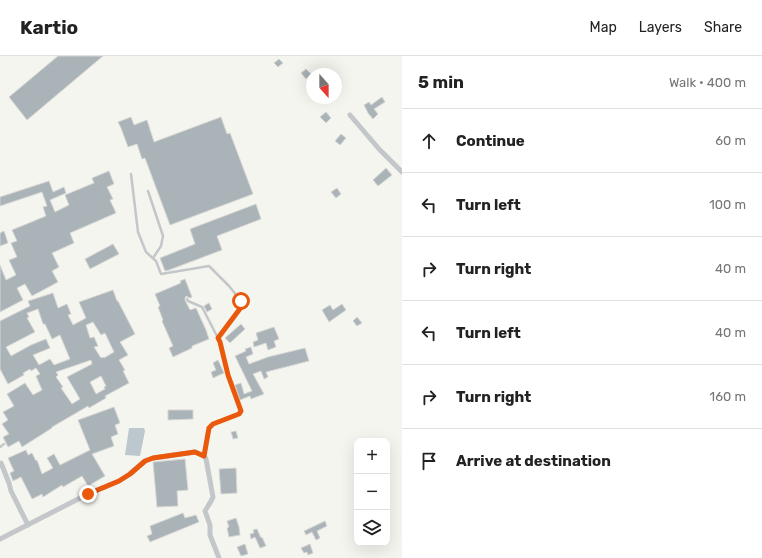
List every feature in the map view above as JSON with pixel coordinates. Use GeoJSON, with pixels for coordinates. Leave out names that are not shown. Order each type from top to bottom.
{"type":"FeatureCollection","features":[{"type":"Feature","properties":{"kind":"street"},"geometry":{"type":"LineString","coordinates":[[350,114],[402,172]]}},
{"type":"Feature","properties":{"kind":"street"},"geometry":{"type":"LineString","coordinates":[[0,539],[96,490],[119,481],[145,461],[153,458],[195,452],[204,456],[206,459],[213,497],[205,511],[210,525],[210,535],[218,558]]}},
{"type":"Feature","properties":{"kind":"street"},"geometry":{"type":"LineString","coordinates":[[1,463],[11,492],[28,525]]}},
{"type":"Feature","properties":{"kind":"lane"},"geometry":{"type":"LineString","coordinates":[[131,174],[138,232],[146,252],[156,261],[161,274],[208,266],[229,286],[241,301],[242,306],[218,338]]}},
{"type":"Feature","properties":{"kind":"lane"},"geometry":{"type":"LineString","coordinates":[[148,191],[163,236],[161,246],[153,258]]}},
{"type":"Feature","properties":{"kind":"lane"},"geometry":{"type":"LineString","coordinates":[[187,299],[188,301],[202,307],[220,342],[228,375],[241,411],[239,414],[213,424],[209,428],[204,456]]}},
{"type":"Feature","properties":{"kind":"lane"},"geometry":{"type":"LineString","coordinates":[[0,447],[4,444]]}},
{"type":"Feature","properties":{"kind":"shaded area"},"geometry":{"type":"Polygon","coordinates":[[[129,428],[144,428],[145,431],[140,456],[125,455],[129,428]]]}},
{"type":"Feature","properties":{"kind":"building"},"geometry":{"type":"Polygon","coordinates":[[[58,56],[103,56],[27,120],[9,97],[58,56]]]}},
{"type":"Feature","properties":{"kind":"building"},"geometry":{"type":"Polygon","coordinates":[[[279,59],[283,63],[278,67],[274,63],[279,59]]]}},
{"type":"Feature","properties":{"kind":"building"},"geometry":{"type":"Polygon","coordinates":[[[306,69],[306,79],[301,73],[306,69]]]}},
{"type":"Feature","properties":{"kind":"building"},"geometry":{"type":"Polygon","coordinates":[[[382,97],[385,102],[374,109],[378,114],[373,119],[364,105],[369,102],[371,105],[382,97]]]}},
{"type":"Feature","properties":{"kind":"building"},"geometry":{"type":"Polygon","coordinates":[[[326,112],[331,118],[326,123],[320,117],[326,112]]]}},
{"type":"Feature","properties":{"kind":"building"},"geometry":{"type":"Polygon","coordinates":[[[131,117],[134,125],[147,120],[154,142],[221,117],[227,134],[230,133],[253,194],[170,225],[145,158],[142,159],[137,144],[128,147],[118,122],[131,117]]]}},
{"type":"Feature","properties":{"kind":"building"},"geometry":{"type":"Polygon","coordinates":[[[341,134],[346,138],[340,145],[335,141],[341,134]]]}},
{"type":"Feature","properties":{"kind":"building"},"geometry":{"type":"Polygon","coordinates":[[[386,168],[392,175],[378,186],[373,180],[386,168]]]}},
{"type":"Feature","properties":{"kind":"building"},"geometry":{"type":"Polygon","coordinates":[[[109,171],[114,184],[107,187],[113,199],[110,200],[116,213],[70,233],[74,243],[52,253],[59,267],[52,271],[58,282],[32,296],[25,284],[17,288],[23,300],[0,312],[0,265],[6,280],[16,275],[9,260],[17,257],[11,243],[17,241],[12,230],[46,216],[43,207],[47,206],[42,192],[0,206],[0,197],[49,181],[53,192],[64,187],[66,193],[50,200],[55,212],[69,205],[65,195],[94,183],[92,178],[109,171]]]}},
{"type":"Feature","properties":{"kind":"building"},"geometry":{"type":"Polygon","coordinates":[[[337,188],[341,194],[336,198],[331,192],[337,188]]]}},
{"type":"Feature","properties":{"kind":"building"},"geometry":{"type":"Polygon","coordinates":[[[256,204],[261,219],[217,236],[222,250],[165,271],[160,258],[195,244],[190,229],[256,204]]]}},
{"type":"Feature","properties":{"kind":"building"},"geometry":{"type":"Polygon","coordinates":[[[4,231],[8,243],[0,246],[0,233],[4,231]]]}},
{"type":"Feature","properties":{"kind":"building"},"geometry":{"type":"Polygon","coordinates":[[[113,244],[119,254],[90,269],[85,259],[113,244]]]}},
{"type":"Feature","properties":{"kind":"building"},"geometry":{"type":"Polygon","coordinates":[[[185,279],[192,297],[190,298],[186,296],[185,300],[190,310],[196,308],[209,339],[192,346],[192,348],[173,357],[169,348],[173,346],[162,321],[163,320],[158,307],[160,306],[155,294],[181,283],[180,281],[185,279]]]}},
{"type":"Feature","properties":{"kind":"building"},"geometry":{"type":"Polygon","coordinates":[[[113,290],[117,301],[135,334],[120,342],[128,355],[119,360],[125,370],[123,371],[129,383],[105,396],[106,398],[89,408],[88,406],[52,427],[22,447],[19,441],[8,447],[3,437],[9,434],[2,424],[8,420],[3,412],[14,406],[7,394],[25,383],[33,395],[42,390],[36,376],[40,374],[36,368],[31,371],[30,369],[23,373],[24,375],[8,384],[0,369],[0,321],[30,306],[28,301],[53,293],[58,308],[67,304],[71,314],[68,315],[73,325],[86,318],[79,302],[113,290]],[[38,309],[27,313],[29,317],[27,318],[35,332],[6,347],[11,356],[46,339],[50,348],[33,355],[39,365],[50,359],[54,365],[70,359],[60,335],[52,339],[45,324],[43,324],[38,309]],[[93,322],[86,325],[90,338],[94,337],[98,346],[94,347],[101,358],[104,358],[114,352],[105,333],[101,335],[93,322]],[[91,360],[56,372],[58,375],[56,377],[63,387],[61,388],[72,404],[80,399],[67,377],[92,364],[91,360]],[[101,376],[90,382],[96,394],[105,389],[104,387],[106,386],[101,376]]]}},
{"type":"Feature","properties":{"kind":"building"},"geometry":{"type":"Polygon","coordinates":[[[209,303],[212,309],[207,312],[204,306],[209,303]]]}},
{"type":"Feature","properties":{"kind":"building"},"geometry":{"type":"Polygon","coordinates":[[[342,304],[346,310],[329,322],[322,310],[330,305],[333,310],[342,304]]]}},
{"type":"Feature","properties":{"kind":"building"},"geometry":{"type":"Polygon","coordinates":[[[357,317],[362,323],[357,326],[353,321],[357,317]]]}},
{"type":"Feature","properties":{"kind":"building"},"geometry":{"type":"Polygon","coordinates":[[[241,324],[245,329],[230,343],[225,338],[241,324]]]}},
{"type":"Feature","properties":{"kind":"building"},"geometry":{"type":"Polygon","coordinates":[[[274,327],[279,339],[274,341],[276,347],[268,350],[266,343],[254,347],[253,342],[258,340],[256,333],[274,327]]]}},
{"type":"Feature","properties":{"kind":"building"},"geometry":{"type":"Polygon","coordinates":[[[251,347],[253,354],[246,357],[249,364],[268,357],[305,348],[309,361],[266,372],[268,377],[264,379],[261,371],[253,374],[264,394],[251,399],[250,396],[240,400],[235,385],[241,383],[244,394],[252,391],[235,356],[251,347]]]}},
{"type":"Feature","properties":{"kind":"building"},"geometry":{"type":"Polygon","coordinates":[[[218,360],[224,373],[213,378],[211,372],[216,370],[213,363],[218,360]]]}},
{"type":"Feature","properties":{"kind":"building"},"geometry":{"type":"Polygon","coordinates":[[[114,407],[120,423],[115,425],[118,434],[111,437],[114,446],[92,454],[105,476],[88,486],[82,476],[63,487],[62,485],[43,497],[42,494],[32,499],[21,477],[13,481],[10,473],[14,471],[8,458],[26,450],[28,455],[32,453],[36,461],[37,460],[42,474],[53,468],[47,458],[54,454],[60,465],[90,450],[78,420],[114,407]]]}},
{"type":"Feature","properties":{"kind":"building"},"geometry":{"type":"Polygon","coordinates":[[[168,410],[193,410],[193,419],[168,420],[168,410]]]}},
{"type":"Feature","properties":{"kind":"building"},"geometry":{"type":"Polygon","coordinates":[[[236,431],[238,438],[233,439],[231,432],[236,431]]]}},
{"type":"Feature","properties":{"kind":"building"},"geometry":{"type":"Polygon","coordinates":[[[185,459],[188,490],[177,491],[178,506],[157,507],[153,462],[185,459]]]}},
{"type":"Feature","properties":{"kind":"building"},"geometry":{"type":"Polygon","coordinates":[[[236,468],[237,493],[221,494],[219,469],[236,468]]]}},
{"type":"Feature","properties":{"kind":"building"},"geometry":{"type":"Polygon","coordinates":[[[183,513],[185,518],[196,515],[199,522],[150,542],[147,536],[152,534],[150,526],[183,513]]]}},
{"type":"Feature","properties":{"kind":"building"},"geometry":{"type":"Polygon","coordinates":[[[236,518],[240,535],[229,537],[227,528],[229,527],[227,521],[236,518]]]}},
{"type":"Feature","properties":{"kind":"building"},"geometry":{"type":"Polygon","coordinates":[[[325,521],[327,526],[317,531],[320,538],[316,540],[312,532],[306,535],[304,531],[325,521]]]}},
{"type":"Feature","properties":{"kind":"building"},"geometry":{"type":"Polygon","coordinates":[[[257,529],[266,546],[260,548],[255,537],[251,539],[250,534],[254,533],[253,530],[257,529]]]}},
{"type":"Feature","properties":{"kind":"building"},"geometry":{"type":"Polygon","coordinates":[[[245,544],[248,554],[241,556],[237,547],[245,544]]]}},
{"type":"Feature","properties":{"kind":"building"},"geometry":{"type":"Polygon","coordinates":[[[310,544],[313,553],[308,555],[307,552],[304,553],[301,548],[310,544]]]}},
{"type":"Feature","properties":{"kind":"route"},"geometry":{"type":"LineString","coordinates":[[88,494],[119,481],[145,461],[153,458],[195,452],[204,456],[209,428],[213,424],[239,414],[241,411],[228,375],[218,338],[242,306],[241,301]]}}]}
